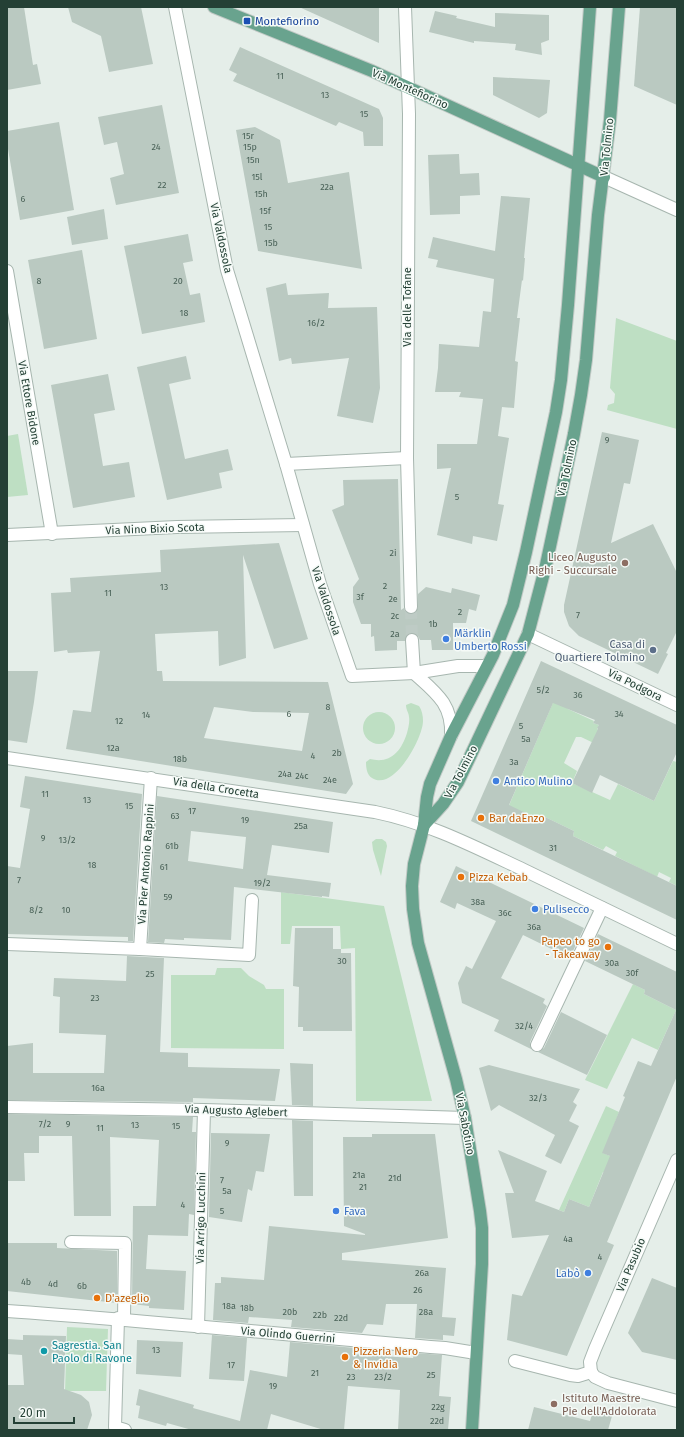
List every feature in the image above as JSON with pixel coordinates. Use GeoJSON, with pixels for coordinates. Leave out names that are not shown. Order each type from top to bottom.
{"type":"FeatureCollection","features":[{"type":"Feature","properties":{"kind":"main road","name":"Via Montefiorino"},"geometry":{"type":"LineString","coordinates":[[214,7],[372,71],[604,177]]}},
{"type":"Feature","properties":{"kind":"main road","name":"Via Tolmino"},"geometry":{"type":"LineString","coordinates":[[424,825],[430,784],[451,736],[502,634],[518,587],[556,412],[565,343],[590,7]]}},
{"type":"Feature","properties":{"kind":"main road","name":"Via Tolmino"},"geometry":{"type":"LineString","coordinates":[[424,825],[443,804],[458,782],[528,634],[546,565],[582,395],[598,215],[610,120],[619,7]]}},
{"type":"Feature","properties":{"kind":"main road","name":"Via Sabotino"},"geometry":{"type":"LineString","coordinates":[[424,825],[417,849],[413,874],[412,898],[415,927],[465,1118],[482,1228],[482,1264],[472,1430]]}},
{"type":"Feature","properties":{"kind":"street","name":"Via Valdossola"},"geometry":{"type":"LineString","coordinates":[[175,7],[227,270],[286,464],[320,584],[352,676],[414,673],[458,666],[487,666]]}},
{"type":"Feature","properties":{"kind":"street","name":"Via delle Tofane"},"geometry":{"type":"LineString","coordinates":[[405,7],[408,87],[407,458],[411,607]]}},
{"type":"Feature","properties":{"kind":"street"},"geometry":{"type":"LineString","coordinates":[[604,177],[677,210]]}},
{"type":"Feature","properties":{"kind":"street","name":"Via Ettore Bidone"},"geometry":{"type":"LineString","coordinates":[[7,271],[52,534]]}},
{"type":"Feature","properties":{"kind":"street"},"geometry":{"type":"LineString","coordinates":[[286,464],[407,458]]}},
{"type":"Feature","properties":{"kind":"street","name":"Via Nino Bixio Scota"},"geometry":{"type":"LineString","coordinates":[[7,535],[52,534],[177,526],[304,525]]}},
{"type":"Feature","properties":{"kind":"street","name":"Via Podgora"},"geometry":{"type":"LineString","coordinates":[[528,634],[677,705]]}},
{"type":"Feature","properties":{"kind":"street"},"geometry":{"type":"LineString","coordinates":[[412,640],[414,673],[434,691],[446,706],[451,721],[451,736]]}},
{"type":"Feature","properties":{"kind":"street","name":"Via della Crocetta"},"geometry":{"type":"LineString","coordinates":[[7,758],[151,778],[375,812],[398,817],[424,825],[461,840],[677,944]]}},
{"type":"Feature","properties":{"kind":"street","name":"Via Pier Antonio Rappini"},"geometry":{"type":"LineString","coordinates":[[140,949],[151,778]]}},
{"type":"Feature","properties":{"kind":"street"},"geometry":{"type":"LineString","coordinates":[[7,944],[249,955],[252,900]]}},
{"type":"Feature","properties":{"kind":"street"},"geometry":{"type":"LineString","coordinates":[[537,1045],[602,908]]}},
{"type":"Feature","properties":{"kind":"street","name":"Via Augusto Aglebert"},"geometry":{"type":"LineString","coordinates":[[7,1107],[204,1110],[465,1118]]}},
{"type":"Feature","properties":{"kind":"street","name":"Via Arrigo Lucchini"},"geometry":{"type":"LineString","coordinates":[[198,1327],[204,1110]]}},
{"type":"Feature","properties":{"kind":"street","name":"Via Pasubio"},"geometry":{"type":"LineString","coordinates":[[590,1372],[590,1362],[595,1349],[677,1160]]}},
{"type":"Feature","properties":{"kind":"street"},"geometry":{"type":"LineString","coordinates":[[71,1242],[125,1243],[115,1427],[125,1430]]}},
{"type":"Feature","properties":{"kind":"street","name":"Via Olindo Guerrini"},"geometry":{"type":"LineString","coordinates":[[7,1311],[121,1319],[445,1348],[476,1353]]}},
{"type":"Feature","properties":{"kind":"street"},"geometry":{"type":"LineString","coordinates":[[515,1361],[570,1376],[578,1376],[590,1372],[594,1377],[608,1383],[677,1401]]}},
{"type":"Feature","properties":{"kind":"green space"},"geometry":{"type":"Polygon","coordinates":[[[616,318],[677,341],[677,429],[607,410],[608,405],[614,403],[615,394],[610,388],[616,318]]]}},
{"type":"Feature","properties":{"kind":"green space"},"geometry":{"type":"Polygon","coordinates":[[[18,434],[28,495],[7,497],[7,436],[18,434]]]}},
{"type":"Feature","properties":{"kind":"green space"},"geometry":{"type":"Polygon","coordinates":[[[555,698],[568,709],[594,721],[593,723],[599,725],[597,729],[607,733],[619,755],[581,737],[576,737],[564,763],[577,771],[572,783],[610,800],[618,784],[654,801],[673,761],[677,762],[677,886],[669,882],[671,878],[659,872],[657,877],[615,856],[617,852],[606,846],[603,850],[573,836],[574,831],[545,817],[542,821],[504,817],[555,698]]]}},
{"type":"Feature","properties":{"kind":"green space"},"geometry":{"type":"Polygon","coordinates":[[[411,703],[419,706],[422,711],[423,719],[422,729],[413,750],[398,771],[381,780],[372,778],[367,771],[366,762],[370,759],[383,760],[389,758],[402,746],[409,725],[409,716],[406,705],[411,703]]]}},
{"type":"Feature","properties":{"kind":"green space"},"geometry":{"type":"Polygon","coordinates":[[[376,712],[382,712],[392,719],[395,728],[394,734],[388,741],[382,744],[376,744],[366,737],[363,731],[363,725],[370,715],[376,712]]]}},
{"type":"Feature","properties":{"kind":"green space"},"geometry":{"type":"Polygon","coordinates":[[[376,839],[382,839],[386,842],[387,846],[381,876],[373,850],[372,842],[376,839]]]}},
{"type":"Feature","properties":{"kind":"green space"},"geometry":{"type":"Polygon","coordinates":[[[281,892],[384,906],[432,1101],[356,1101],[355,948],[341,949],[340,926],[292,926],[290,944],[281,944],[281,892]]]}},
{"type":"Feature","properties":{"kind":"green space"},"geometry":{"type":"Polygon","coordinates":[[[217,968],[241,968],[249,976],[264,985],[266,989],[284,989],[284,1049],[171,1048],[171,975],[215,975],[217,968]]]}},
{"type":"Feature","properties":{"kind":"green space"},"geometry":{"type":"Polygon","coordinates":[[[633,984],[645,990],[644,994],[676,1010],[658,1050],[632,1038],[607,1089],[585,1080],[633,984]]]}},
{"type":"Feature","properties":{"kind":"green space"},"geometry":{"type":"Polygon","coordinates":[[[606,1106],[619,1112],[603,1153],[622,1161],[616,1178],[603,1172],[589,1207],[569,1199],[564,1212],[559,1210],[606,1106]]]}},
{"type":"Feature","properties":{"kind":"green space"},"geometry":{"type":"Polygon","coordinates":[[[67,1327],[108,1329],[106,1391],[65,1391],[67,1327]]]}},
{"type":"Feature","properties":{"kind":"building"},"geometry":{"type":"Polygon","coordinates":[[[7,7],[24,7],[33,65],[37,64],[41,84],[7,90],[7,7]]]}},
{"type":"Feature","properties":{"kind":"building"},"geometry":{"type":"Polygon","coordinates":[[[68,7],[141,7],[153,64],[109,72],[101,36],[72,22],[68,7]]]}},
{"type":"Feature","properties":{"kind":"building"},"geometry":{"type":"Polygon","coordinates":[[[299,7],[379,7],[379,43],[299,7]]]}},
{"type":"Feature","properties":{"kind":"building"},"geometry":{"type":"Polygon","coordinates":[[[640,7],[677,7],[677,105],[634,86],[640,7]]]}},
{"type":"Feature","properties":{"kind":"building"},"geometry":{"type":"Polygon","coordinates":[[[435,11],[457,16],[456,18],[495,27],[495,13],[549,15],[549,40],[541,43],[542,55],[515,50],[516,44],[474,41],[474,43],[429,32],[435,11]]]}},
{"type":"Feature","properties":{"kind":"building"},"geometry":{"type":"Polygon","coordinates":[[[240,47],[379,109],[383,118],[383,146],[364,146],[363,132],[339,122],[336,126],[233,81],[237,74],[229,70],[240,47]]]}},
{"type":"Feature","properties":{"kind":"building"},"geometry":{"type":"Polygon","coordinates":[[[493,77],[550,80],[547,113],[539,118],[493,95],[493,77]]]}},
{"type":"Feature","properties":{"kind":"building"},"geometry":{"type":"Polygon","coordinates":[[[162,105],[179,193],[116,205],[110,178],[124,174],[117,142],[104,145],[98,117],[162,105]]]}},
{"type":"Feature","properties":{"kind":"building"},"geometry":{"type":"Polygon","coordinates":[[[59,122],[74,210],[20,220],[7,143],[7,131],[59,122]]]}},
{"type":"Feature","properties":{"kind":"building"},"geometry":{"type":"Polygon","coordinates":[[[255,127],[280,140],[288,183],[349,172],[362,269],[258,251],[236,130],[255,127]]]}},
{"type":"Feature","properties":{"kind":"building"},"geometry":{"type":"Polygon","coordinates":[[[459,154],[460,174],[479,173],[480,195],[460,196],[460,214],[430,215],[428,155],[459,154]]]}},
{"type":"Feature","properties":{"kind":"building"},"geometry":{"type":"Polygon","coordinates":[[[501,196],[530,198],[523,281],[522,280],[517,318],[520,318],[515,361],[518,362],[514,408],[502,407],[498,436],[509,438],[498,504],[504,505],[497,541],[473,536],[472,544],[437,535],[451,468],[437,469],[437,444],[477,444],[483,399],[459,397],[461,392],[435,392],[439,344],[479,347],[483,311],[491,312],[494,279],[436,267],[438,260],[428,258],[433,237],[495,251],[501,196]]]}},
{"type":"Feature","properties":{"kind":"building"},"geometry":{"type":"Polygon","coordinates":[[[104,209],[108,239],[72,245],[67,217],[104,209]]]}},
{"type":"Feature","properties":{"kind":"building"},"geometry":{"type":"Polygon","coordinates":[[[188,234],[193,261],[183,263],[190,295],[200,293],[205,322],[142,334],[124,246],[188,234]]]}},
{"type":"Feature","properties":{"kind":"building"},"geometry":{"type":"Polygon","coordinates":[[[82,250],[97,339],[44,349],[28,260],[82,250]]]}},
{"type":"Feature","properties":{"kind":"building"},"geometry":{"type":"Polygon","coordinates":[[[286,283],[288,295],[329,293],[328,308],[377,307],[380,388],[373,423],[337,416],[349,358],[292,364],[291,358],[279,361],[266,288],[286,283]]]}},
{"type":"Feature","properties":{"kind":"building"},"geometry":{"type":"Polygon","coordinates":[[[186,356],[191,379],[169,384],[185,459],[228,449],[233,470],[219,473],[222,488],[167,500],[137,367],[186,356]]]}},
{"type":"Feature","properties":{"kind":"building"},"geometry":{"type":"Polygon","coordinates":[[[108,374],[115,410],[94,414],[103,466],[129,462],[135,497],[73,508],[51,385],[108,374]]]}},
{"type":"Feature","properties":{"kind":"building","name":"Liceo Augusto Righi - Succursale"},"geometry":{"type":"Polygon","coordinates":[[[602,432],[639,440],[630,484],[624,483],[611,543],[653,524],[677,573],[677,631],[658,674],[579,636],[569,626],[564,612],[564,605],[602,432]]]}},
{"type":"Feature","properties":{"kind":"building"},"geometry":{"type":"Polygon","coordinates":[[[398,479],[401,610],[404,608],[408,614],[415,613],[418,607],[418,594],[426,587],[451,593],[452,588],[480,595],[476,611],[469,609],[466,623],[453,623],[453,650],[432,650],[431,640],[420,640],[418,636],[412,633],[408,634],[405,641],[397,641],[397,650],[375,651],[374,636],[371,637],[371,624],[361,624],[353,602],[353,587],[359,579],[332,510],[344,505],[343,480],[398,479]]]}},
{"type":"Feature","properties":{"kind":"building"},"geometry":{"type":"Polygon","coordinates":[[[279,543],[308,639],[274,649],[243,555],[246,658],[219,666],[218,631],[155,634],[157,671],[162,671],[163,681],[328,682],[353,784],[346,794],[66,749],[73,710],[91,712],[100,651],[68,653],[67,650],[54,652],[51,593],[71,592],[70,578],[161,572],[160,550],[279,543]],[[214,707],[204,738],[302,751],[309,713],[253,712],[214,707]]]}},
{"type":"Feature","properties":{"kind":"building"},"geometry":{"type":"Polygon","coordinates":[[[541,661],[677,725],[677,752],[654,801],[600,775],[592,793],[572,783],[599,725],[593,723],[595,720],[553,703],[509,805],[542,821],[545,817],[574,831],[573,836],[677,886],[677,920],[471,821],[541,661]]]}},
{"type":"Feature","properties":{"kind":"building"},"geometry":{"type":"Polygon","coordinates":[[[7,671],[38,671],[27,743],[7,740],[7,671]]]}},
{"type":"Feature","properties":{"kind":"building"},"geometry":{"type":"Polygon","coordinates":[[[25,776],[142,794],[133,941],[128,941],[128,937],[7,934],[7,866],[20,868],[30,809],[20,807],[25,776]]]}},
{"type":"Feature","properties":{"kind":"building"},"geometry":{"type":"Polygon","coordinates":[[[157,796],[333,822],[329,853],[272,845],[267,875],[331,883],[329,897],[234,887],[231,940],[184,938],[184,940],[165,939],[164,943],[148,942],[157,796]],[[191,831],[188,861],[243,869],[246,837],[191,831]]]}},
{"type":"Feature","properties":{"kind":"building"},"geometry":{"type":"Polygon","coordinates":[[[456,866],[584,928],[571,955],[570,954],[568,957],[523,935],[501,978],[545,999],[543,1003],[547,1006],[530,1042],[531,1049],[494,1031],[499,1020],[462,1003],[458,983],[466,966],[472,969],[496,921],[457,903],[455,909],[440,902],[456,866]]]}},
{"type":"Feature","properties":{"kind":"building"},"geometry":{"type":"Polygon","coordinates":[[[295,928],[333,928],[333,949],[341,949],[341,953],[351,953],[352,1031],[303,1031],[303,1027],[298,1027],[299,987],[293,986],[295,928]]]}},
{"type":"Feature","properties":{"kind":"building"},"geometry":{"type":"Polygon","coordinates":[[[598,934],[677,972],[677,1076],[607,1242],[614,1245],[567,1356],[507,1340],[512,1294],[522,1296],[549,1235],[512,1238],[505,1193],[514,1193],[498,1150],[547,1171],[535,1201],[564,1212],[569,1199],[589,1207],[610,1156],[602,1153],[625,1097],[623,1096],[638,1061],[651,1066],[676,1010],[644,994],[645,990],[585,961],[598,934]]]}},
{"type":"Feature","properties":{"kind":"building"},"geometry":{"type":"Polygon","coordinates":[[[127,956],[164,958],[160,1052],[188,1053],[188,1067],[280,1069],[275,1101],[193,1098],[193,1102],[7,1100],[7,1046],[33,1043],[33,1073],[104,1073],[106,1035],[59,1033],[60,997],[53,996],[54,978],[126,981],[127,956]]]}},
{"type":"Feature","properties":{"kind":"building"},"geometry":{"type":"Polygon","coordinates":[[[561,1012],[607,1035],[587,1075],[538,1052],[544,1048],[561,1012]]]}},
{"type":"Feature","properties":{"kind":"building"},"geometry":{"type":"Polygon","coordinates":[[[290,1063],[313,1064],[313,1106],[292,1105],[290,1063]]]}},
{"type":"Feature","properties":{"kind":"building"},"geometry":{"type":"Polygon","coordinates":[[[489,1065],[580,1089],[573,1102],[577,1105],[569,1121],[579,1126],[561,1164],[545,1156],[555,1135],[499,1105],[491,1111],[479,1068],[489,1065]]]}},
{"type":"Feature","properties":{"kind":"building"},"geometry":{"type":"Polygon","coordinates":[[[7,1114],[193,1117],[192,1132],[196,1132],[194,1215],[189,1214],[188,1236],[148,1235],[146,1269],[186,1271],[184,1310],[149,1308],[149,1306],[132,1304],[133,1206],[156,1206],[159,1140],[110,1137],[111,1216],[74,1216],[72,1136],[39,1136],[39,1153],[24,1153],[25,1181],[7,1181],[7,1114]]]}},
{"type":"Feature","properties":{"kind":"building"},"geometry":{"type":"Polygon","coordinates":[[[292,1120],[313,1121],[313,1196],[294,1196],[292,1120]]]}},
{"type":"Feature","properties":{"kind":"building"},"geometry":{"type":"Polygon","coordinates":[[[211,1133],[270,1134],[264,1172],[256,1171],[252,1191],[248,1189],[242,1222],[209,1217],[211,1133]]]}},
{"type":"Feature","properties":{"kind":"building"},"geometry":{"type":"Polygon","coordinates":[[[372,1134],[435,1134],[448,1238],[342,1253],[342,1260],[446,1268],[442,1317],[456,1318],[454,1336],[443,1335],[443,1340],[415,1338],[417,1304],[386,1304],[383,1325],[367,1324],[362,1333],[291,1327],[292,1320],[249,1317],[248,1323],[213,1320],[215,1283],[221,1283],[221,1277],[264,1280],[269,1226],[365,1235],[344,1226],[343,1137],[372,1137],[372,1134]]]}},
{"type":"Feature","properties":{"kind":"building"},"geometry":{"type":"Polygon","coordinates":[[[7,1243],[57,1243],[57,1248],[117,1251],[117,1303],[7,1291],[7,1243]]]}},
{"type":"Feature","properties":{"kind":"building"},"geometry":{"type":"Polygon","coordinates":[[[652,1278],[677,1288],[677,1360],[642,1352],[628,1333],[652,1278]]]}},
{"type":"Feature","properties":{"kind":"building"},"geometry":{"type":"Polygon","coordinates":[[[23,1335],[66,1336],[64,1389],[81,1395],[89,1402],[92,1415],[87,1430],[7,1430],[7,1385],[24,1385],[22,1355],[7,1354],[7,1339],[23,1340],[23,1335]]]}},
{"type":"Feature","properties":{"kind":"building"},"geometry":{"type":"Polygon","coordinates":[[[212,1335],[247,1338],[244,1381],[209,1379],[212,1335]]]}},
{"type":"Feature","properties":{"kind":"building"},"geometry":{"type":"Polygon","coordinates":[[[137,1340],[183,1342],[181,1377],[136,1374],[137,1340]]]}},
{"type":"Feature","properties":{"kind":"building"},"geometry":{"type":"Polygon","coordinates":[[[290,1342],[355,1348],[352,1354],[413,1358],[414,1353],[442,1355],[439,1396],[451,1397],[448,1430],[398,1430],[400,1390],[348,1386],[344,1430],[324,1430],[271,1414],[267,1430],[192,1430],[167,1423],[166,1426],[138,1418],[140,1406],[136,1405],[139,1389],[194,1405],[193,1408],[240,1421],[250,1370],[287,1377],[290,1342]]]}},
{"type":"Feature","properties":{"kind":"building"},"geometry":{"type":"Polygon","coordinates":[[[534,1407],[590,1421],[593,1411],[612,1416],[608,1430],[528,1430],[534,1407]]]}},
{"type":"Feature","properties":{"kind":"tunnel"},"geometry":{"type":"LineString","coordinates":[[411,607],[412,640]]}},
{"type":"Feature","properties":{"kind":"place","name":"Montefiorino"},"geometry":{"type":"Point","coordinates":[247,21]}},
{"type":"Feature","properties":{"kind":"place","name":"Liceo Augusto Righi - Succursale"},"geometry":{"type":"Point","coordinates":[625,563]}},
{"type":"Feature","properties":{"kind":"place","name":"Märklin Umberto Rossi"},"geometry":{"type":"Point","coordinates":[446,639]}},
{"type":"Feature","properties":{"kind":"place","name":"Casa di Quartiere Tolmino"},"geometry":{"type":"Point","coordinates":[653,650]}},
{"type":"Feature","properties":{"kind":"place","name":"Antico Mulino"},"geometry":{"type":"Point","coordinates":[496,781]}},
{"type":"Feature","properties":{"kind":"place","name":"Bar daEnzo"},"geometry":{"type":"Point","coordinates":[481,818]}},
{"type":"Feature","properties":{"kind":"place","name":"Pizza Kebab"},"geometry":{"type":"Point","coordinates":[461,877]}},
{"type":"Feature","properties":{"kind":"place","name":"Pulisecco"},"geometry":{"type":"Point","coordinates":[535,909]}},
{"type":"Feature","properties":{"kind":"place","name":"Papeo to go - Takeaway"},"geometry":{"type":"Point","coordinates":[608,947]}},
{"type":"Feature","properties":{"kind":"place","name":"Fava"},"geometry":{"type":"Point","coordinates":[336,1211]}},
{"type":"Feature","properties":{"kind":"place","name":"Labò"},"geometry":{"type":"Point","coordinates":[588,1273]}},
{"type":"Feature","properties":{"kind":"place","name":"D'azeglio"},"geometry":{"type":"Point","coordinates":[97,1298]}},
{"type":"Feature","properties":{"kind":"place","name":"Sagrestia. San Paolo di Ravone"},"geometry":{"type":"Point","coordinates":[44,1351]}},
{"type":"Feature","properties":{"kind":"place","name":"Pizzeria Nero & Invidia"},"geometry":{"type":"Point","coordinates":[345,1357]}},
{"type":"Feature","properties":{"kind":"place","name":"Istituto Maestre Pie dell'Addolorata"},"geometry":{"type":"Point","coordinates":[554,1404]}}]}
